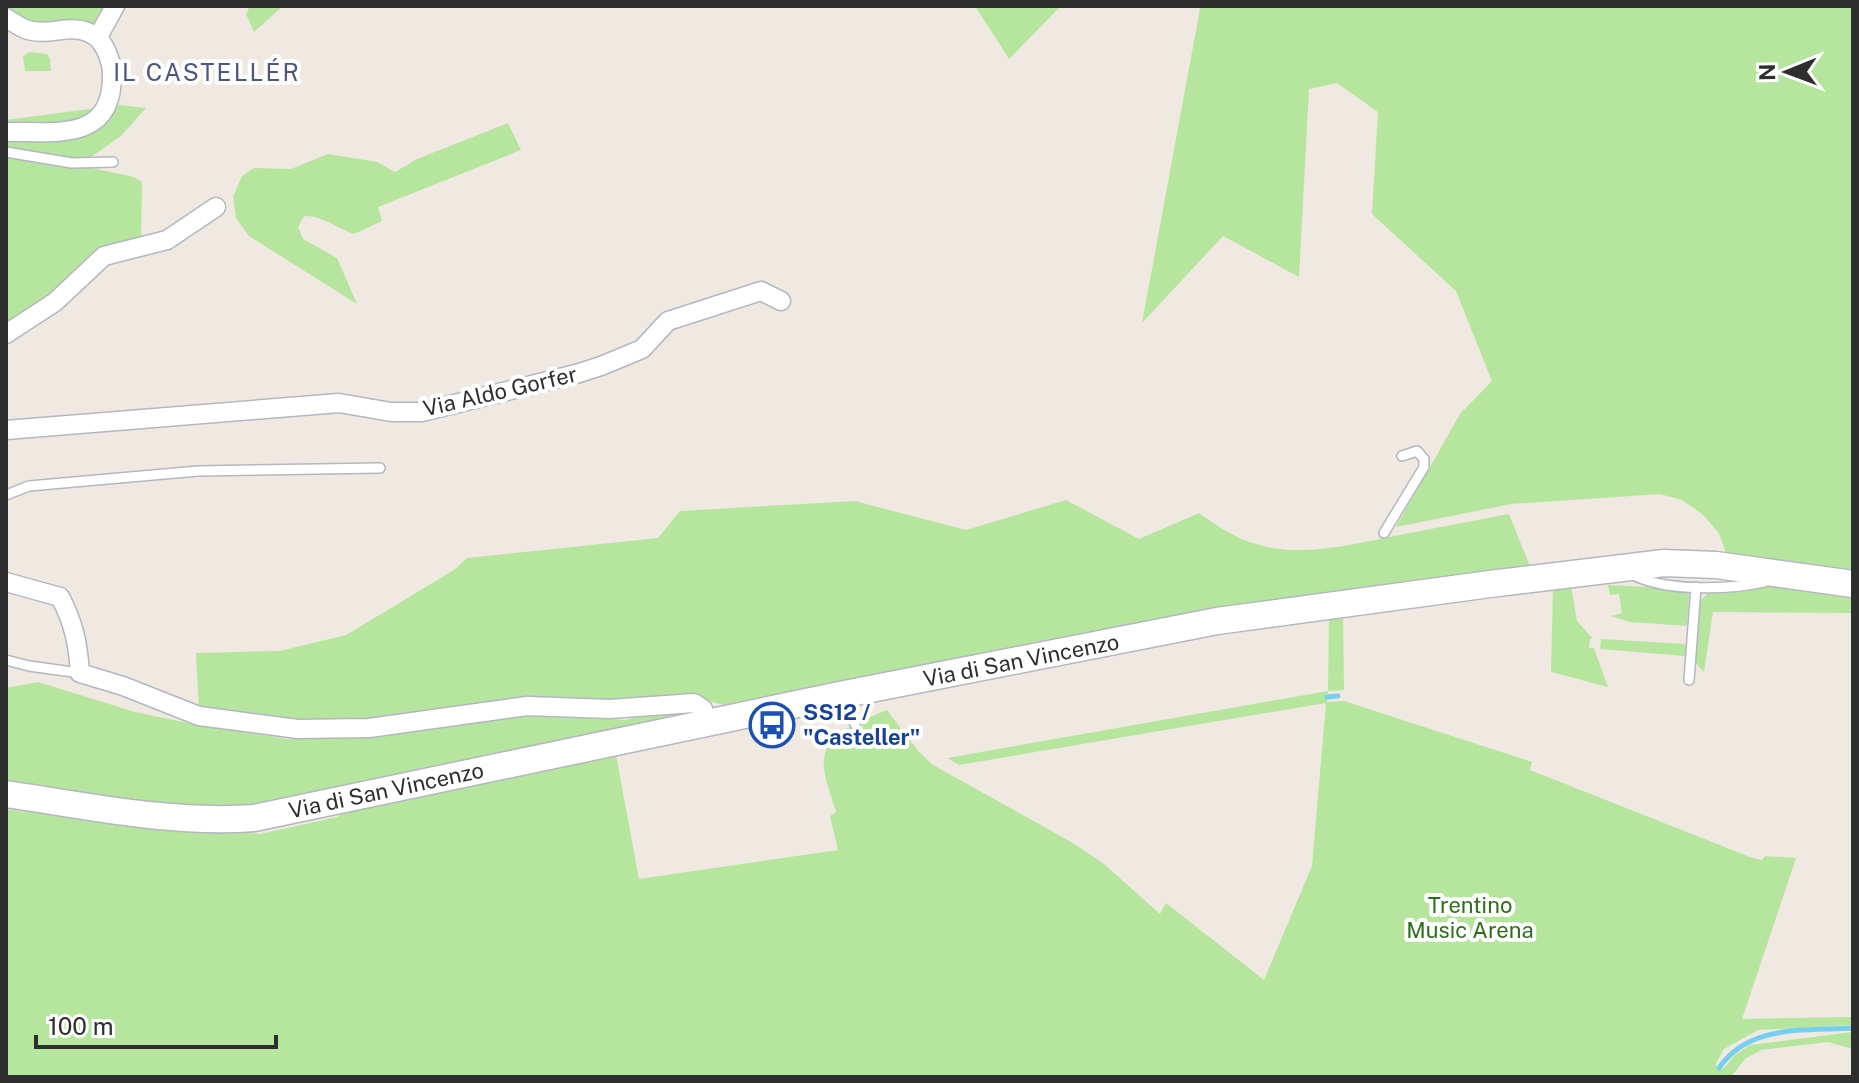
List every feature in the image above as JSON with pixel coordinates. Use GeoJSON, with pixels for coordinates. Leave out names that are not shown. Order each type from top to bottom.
{"type":"FeatureCollection","features":[{"type":"Feature","properties":{"kind":"main road","name":"Via di San Vincenzo"},"geometry":{"type":"LineString","coordinates":[[6,794],[141,815],[206,820],[254,818],[840,695],[1217,621],[1620,567],[1693,563],[1853,584]]}},
{"type":"Feature","properties":{"kind":"street"},"geometry":{"type":"LineString","coordinates":[[98,37],[115,6]]}},
{"type":"Feature","properties":{"kind":"street"},"geometry":{"type":"LineString","coordinates":[[6,18],[30,31],[76,28],[98,37],[112,63],[112,94],[97,121],[77,131],[6,132]]}},
{"type":"Feature","properties":{"kind":"street"},"geometry":{"type":"LineString","coordinates":[[6,334],[55,302],[104,256],[167,240],[216,207]]}},
{"type":"Feature","properties":{"kind":"street","name":"Via Aldo Gorfer"},"geometry":{"type":"LineString","coordinates":[[6,430],[339,403],[391,412],[422,412],[601,366],[642,349],[668,321],[761,291],[781,301]]}},
{"type":"Feature","properties":{"kind":"street"},"geometry":{"type":"LineString","coordinates":[[6,582],[60,597],[72,620],[78,643],[80,673],[199,716],[298,729],[369,728],[527,706],[610,709],[694,703],[703,709],[708,723]]}},
{"type":"Feature","properties":{"kind":"lane"},"geometry":{"type":"LineString","coordinates":[[6,152],[72,163],[113,162]]}},
{"type":"Feature","properties":{"kind":"lane"},"geometry":{"type":"LineString","coordinates":[[1384,533],[1424,467],[1424,459],[1417,451],[1402,456]]}},
{"type":"Feature","properties":{"kind":"lane"},"geometry":{"type":"LineString","coordinates":[[6,495],[29,486],[198,471],[380,468]]}},
{"type":"Feature","properties":{"kind":"lane"},"geometry":{"type":"LineString","coordinates":[[1620,567],[1645,582],[1696,587],[1750,584],[1784,576]]}},
{"type":"Feature","properties":{"kind":"lane"},"geometry":{"type":"LineString","coordinates":[[1689,680],[1696,587]]}},
{"type":"Feature","properties":{"kind":"lane"},"geometry":{"type":"LineString","coordinates":[[6,660],[80,673]]}},
{"type":"Feature","properties":{"kind":"lane"},"geometry":{"type":"LineString","coordinates":[[840,695],[855,724]]}},
{"type":"Feature","properties":{"kind":"green space"},"geometry":{"type":"Polygon","coordinates":[[[6,6],[109,6],[101,20],[93,25],[29,26],[6,12],[6,6]]]}},
{"type":"Feature","properties":{"kind":"green space"},"geometry":{"type":"Polygon","coordinates":[[[250,6],[283,6],[254,32],[246,14],[250,6]]]}},
{"type":"Feature","properties":{"kind":"green space"},"geometry":{"type":"Polygon","coordinates":[[[975,6],[1061,6],[1009,59],[975,6]]]}},
{"type":"Feature","properties":{"kind":"green space"},"geometry":{"type":"Polygon","coordinates":[[[1196,6],[1853,6],[1853,576],[1726,553],[1719,533],[1702,514],[1682,500],[1660,494],[1511,504],[1396,527],[1460,414],[1492,381],[1456,291],[1372,214],[1378,112],[1337,83],[1309,89],[1299,277],[1223,236],[1142,323],[1200,9],[1196,6]]]}},
{"type":"Feature","properties":{"kind":"green space"},"geometry":{"type":"Polygon","coordinates":[[[29,52],[47,54],[51,71],[25,71],[23,57],[29,52]]]}},
{"type":"Feature","properties":{"kind":"green space"},"geometry":{"type":"Polygon","coordinates":[[[120,105],[146,108],[121,136],[91,157],[92,168],[134,177],[142,182],[141,240],[44,301],[6,330],[6,120],[120,105]]]}},
{"type":"Feature","properties":{"kind":"green space"},"geometry":{"type":"Polygon","coordinates":[[[508,123],[521,150],[378,207],[382,221],[354,234],[323,220],[304,216],[298,227],[303,239],[337,258],[357,304],[249,236],[236,218],[233,197],[242,176],[254,168],[291,169],[328,154],[377,162],[395,172],[417,159],[508,123]]]}},
{"type":"Feature","properties":{"kind":"green space"},"geometry":{"type":"Polygon","coordinates":[[[1066,500],[1139,539],[1199,513],[1246,540],[1289,550],[1345,546],[1509,514],[1531,569],[734,708],[692,696],[366,723],[297,724],[199,711],[196,653],[280,651],[346,635],[454,570],[467,558],[658,538],[680,511],[855,501],[966,530],[1066,500]]]}},
{"type":"Feature","properties":{"kind":"green space"},"geometry":{"type":"Polygon","coordinates":[[[1780,583],[1853,593],[1853,613],[1713,612],[1704,672],[1694,661],[1700,601],[1710,591],[1780,583]]]}},
{"type":"Feature","properties":{"kind":"green space"},"geometry":{"type":"Polygon","coordinates":[[[1571,585],[1577,621],[1593,639],[1590,639],[1589,648],[1594,648],[1608,687],[1551,672],[1553,588],[1571,585]]]}},
{"type":"Feature","properties":{"kind":"green space"},"geometry":{"type":"Polygon","coordinates":[[[1608,585],[1685,589],[1689,595],[1687,626],[1630,622],[1611,616],[1622,613],[1619,594],[1610,595],[1608,585]]]}},
{"type":"Feature","properties":{"kind":"green space"},"geometry":{"type":"Polygon","coordinates":[[[1343,614],[1344,690],[1328,691],[1329,616],[1343,614]]]}},
{"type":"Feature","properties":{"kind":"green space"},"geometry":{"type":"Polygon","coordinates":[[[1601,639],[1684,644],[1685,656],[1600,649],[1601,639]]]}},
{"type":"Feature","properties":{"kind":"green space"},"geometry":{"type":"Polygon","coordinates":[[[38,682],[135,712],[288,739],[366,737],[530,713],[625,720],[653,713],[684,713],[687,716],[256,806],[191,809],[6,784],[6,688],[38,682]]]}},
{"type":"Feature","properties":{"kind":"green space","name":"Trentino Music Arena"},"geometry":{"type":"Polygon","coordinates":[[[1328,691],[1327,702],[1344,701],[1532,762],[1530,770],[1750,857],[1762,860],[1765,856],[1796,858],[1742,1019],[1853,1017],[1853,1025],[1758,1030],[1724,1049],[1715,1065],[1723,1069],[1734,1056],[1750,1045],[1853,1032],[1853,1049],[1828,1042],[1761,1050],[1745,1059],[1731,1077],[6,1077],[6,809],[25,812],[29,805],[260,834],[337,817],[348,811],[616,755],[639,879],[838,850],[830,816],[836,812],[824,771],[827,749],[849,727],[887,710],[933,765],[1073,843],[1104,864],[1160,914],[1166,903],[1264,980],[1312,866],[1326,703],[959,765],[947,758],[1328,691]]]}},
{"type":"Feature","properties":{"kind":"waterway"},"geometry":{"type":"LineString","coordinates":[[1327,697],[1338,696]]}},
{"type":"Feature","properties":{"kind":"waterway"},"geometry":{"type":"LineString","coordinates":[[1719,1068],[1731,1054],[1762,1037],[1797,1030],[1853,1028]]}},
{"type":"Feature","properties":{"kind":"place","name":"SS12 / \"Casteller\""},"geometry":{"type":"Point","coordinates":[772,725]}},
{"type":"Feature","properties":{"kind":"district","name":"IL CASTELLÉR"},"geometry":{"type":"Point","coordinates":[207,72]}}]}
